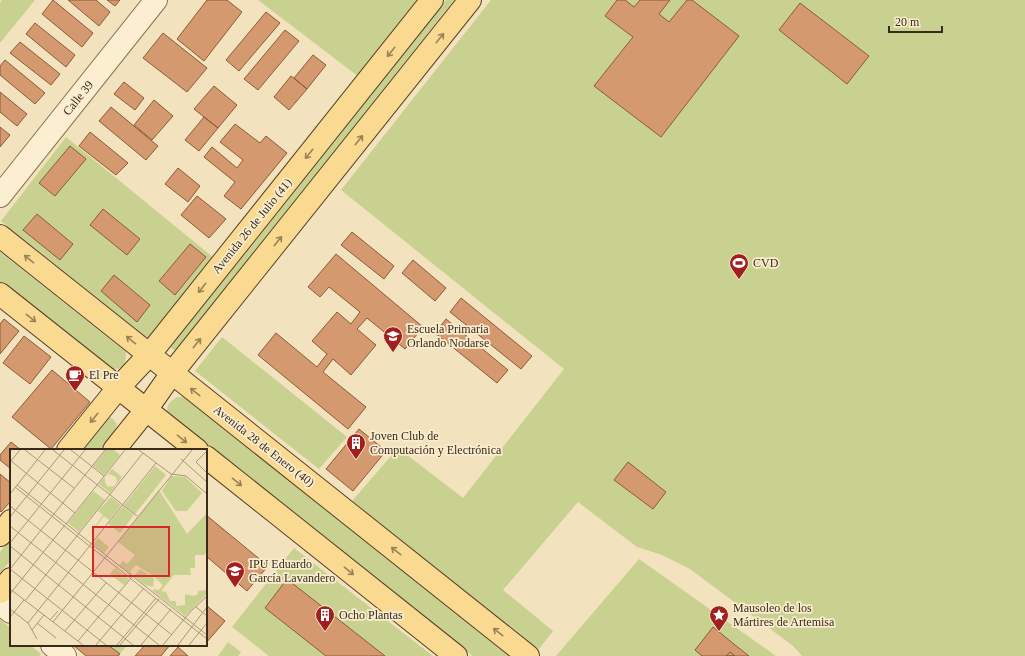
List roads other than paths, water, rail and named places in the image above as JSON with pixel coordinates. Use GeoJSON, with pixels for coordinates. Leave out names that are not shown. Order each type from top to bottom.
{"type":"FeatureCollection","features":[{"type":"Feature","properties":{"kind":"main road","name":"Avenida 26 de Julio (41)"},"geometry":{"type":"LineString","coordinates":[[69,449],[118,388],[149,355],[432,0]]}},
{"type":"Feature","properties":{"kind":"main road"},"geometry":{"type":"LineString","coordinates":[[115,449],[146,410],[172,373],[470,0]]}},
{"type":"Feature","properties":{"kind":"main road","name":"Avenida 28 de Enero (40)"},"geometry":{"type":"LineString","coordinates":[[0,236],[528,656]]}},
{"type":"Feature","properties":{"kind":"main road"},"geometry":{"type":"LineString","coordinates":[[0,294],[196,449]]}},
{"type":"Feature","properties":{"kind":"main road"},"geometry":{"type":"LineString","coordinates":[[207,458],[456,656]]}},
{"type":"Feature","properties":{"kind":"main road"},"geometry":{"type":"LineString","coordinates":[[0,535],[10,522]]}},
{"type":"Feature","properties":{"kind":"main road"},"geometry":{"type":"LineString","coordinates":[[0,592],[10,580]]}},
{"type":"Feature","properties":{"kind":"street","name":"Calle 39"},"geometry":{"type":"LineString","coordinates":[[0,196],[156,0]]}},
{"type":"Feature","properties":{"kind":"street"},"geometry":{"type":"LineString","coordinates":[[0,604],[10,611]]}},
{"type":"Feature","properties":{"kind":"street"},"geometry":{"type":"LineString","coordinates":[[53,646],[65,656]]}},
{"type":"Feature","properties":{"kind":"place","name":"CVD"},"geometry":{"type":"Point","coordinates":[739,280]}},
{"type":"Feature","properties":{"kind":"place","name":"Escuela Primaria Orlando Nodarse"},"geometry":{"type":"Point","coordinates":[393,353]}},
{"type":"Feature","properties":{"kind":"place","name":"El Pre"},"geometry":{"type":"Point","coordinates":[75,392]}},
{"type":"Feature","properties":{"kind":"place","name":"Joven Club de Computación y Electrónica"},"geometry":{"type":"Point","coordinates":[356,460]}},
{"type":"Feature","properties":{"kind":"place","name":"IPU Eduardo García Lavandero"},"geometry":{"type":"Point","coordinates":[235,588]}},
{"type":"Feature","properties":{"kind":"place","name":"Ocho Plantas"},"geometry":{"type":"Point","coordinates":[325,632]}},
{"type":"Feature","properties":{"kind":"place","name":"Mausoleo de los Mártires de Artemisa"},"geometry":{"type":"Point","coordinates":[719,632]}}]}
